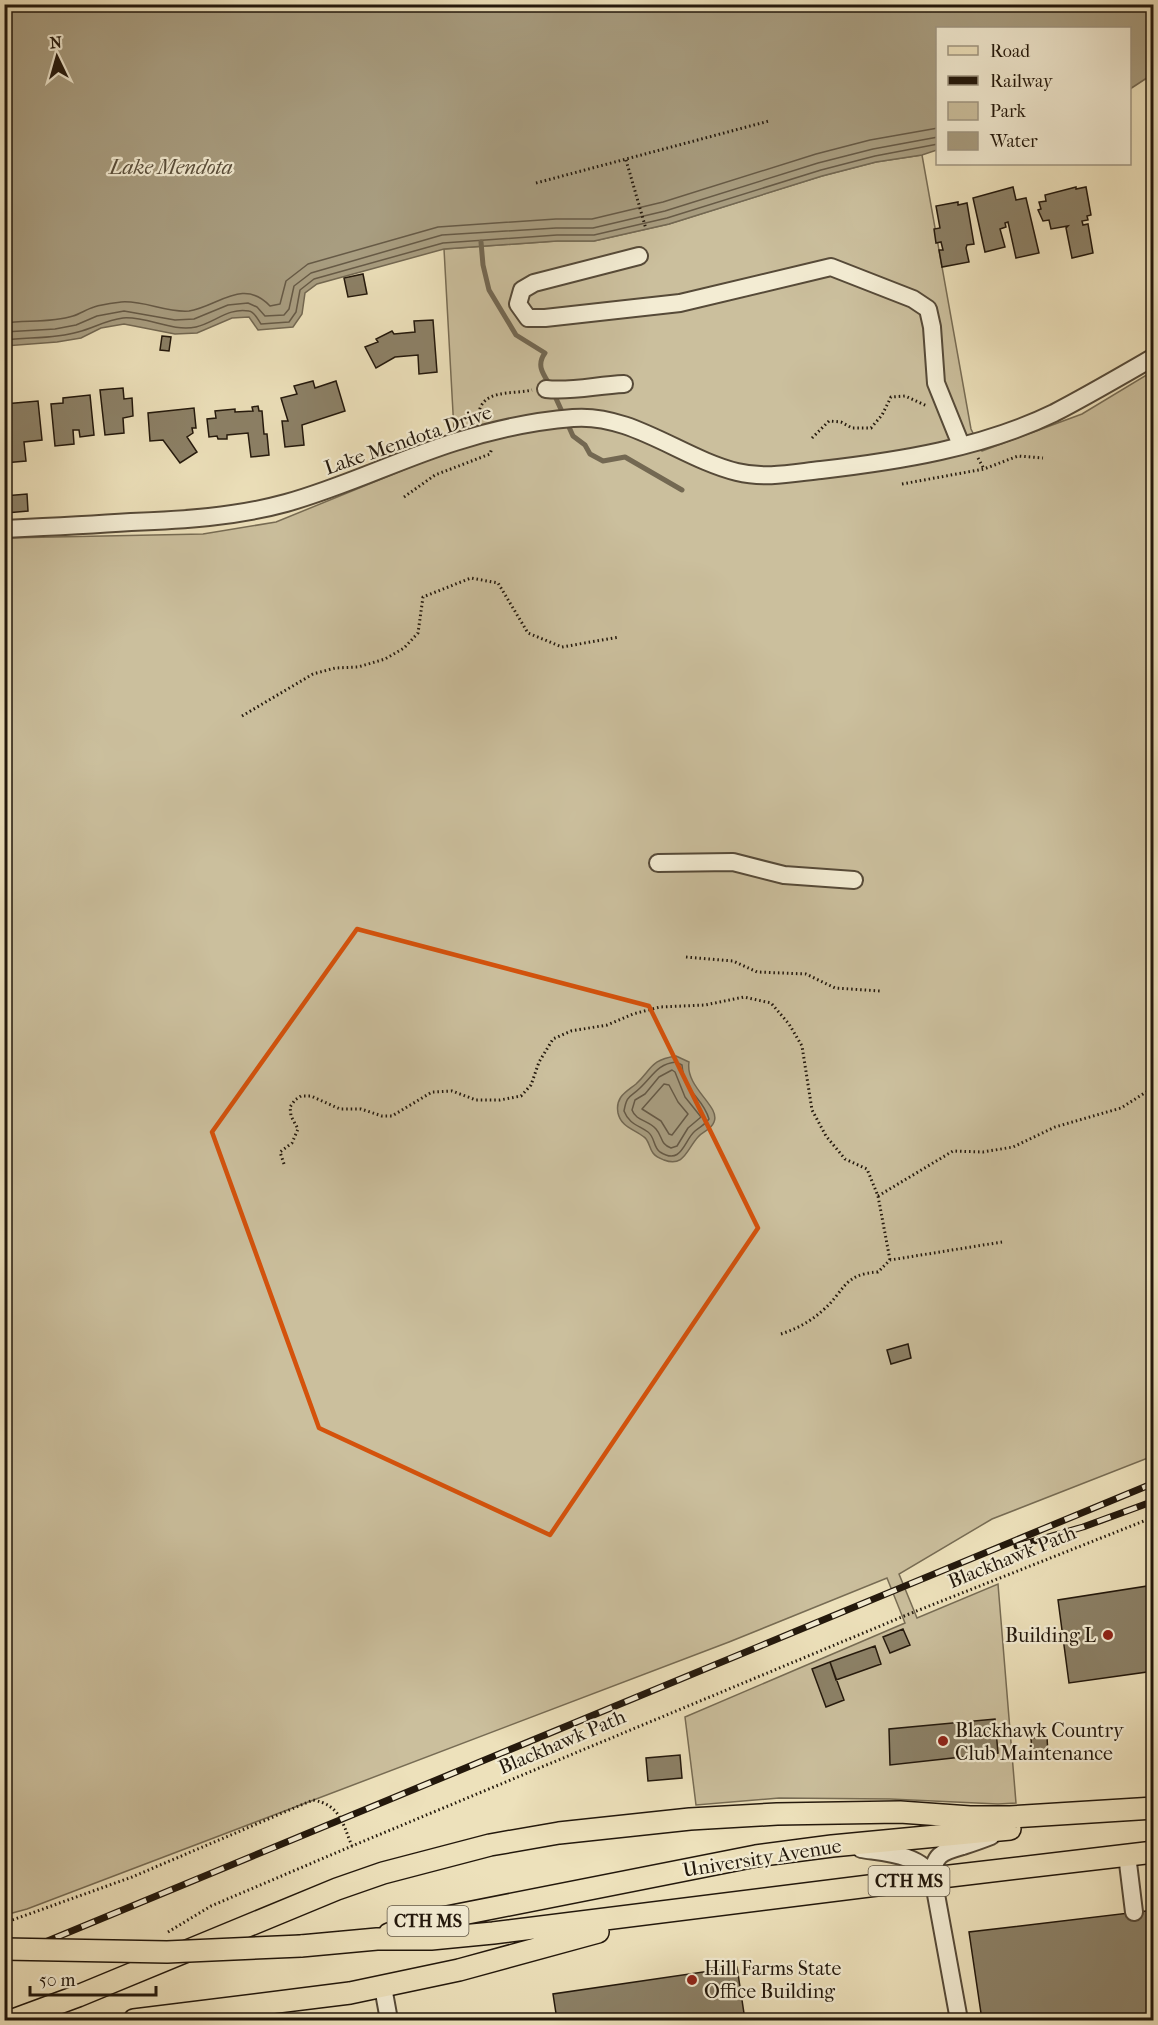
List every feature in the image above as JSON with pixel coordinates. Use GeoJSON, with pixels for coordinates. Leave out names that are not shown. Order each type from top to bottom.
{"type":"FeatureCollection","features":[{"type":"Feature","properties":{"kind":"main road"},"geometry":{"type":"LineString","coordinates":[[14,2020],[78,1996],[337,1889],[383,1873],[490,1845],[570,1832],[777,1814],[900,1812],[970,1817],[1010,1817],[1154,1808]]}},
{"type":"Feature","properties":{"kind":"main road","name":"University Avenue"},"geometry":{"type":"LineString","coordinates":[[377,1939],[419,1923],[711,1864],[832,1846],[1154,1813]]}},
{"type":"Feature","properties":{"kind":"main road","name":"University Avenue"},"geometry":{"type":"LineString","coordinates":[[4,1949],[167,1953],[301,1946],[377,1939],[451,1938],[1154,1852]]}},
{"type":"Feature","properties":{"kind":"main road"},"geometry":{"type":"LineString","coordinates":[[134,2020],[251,2007],[383,1987],[459,1970],[665,1913]]}},
{"type":"Feature","properties":{"kind":"street"},"geometry":{"type":"LineString","coordinates":[[639,256],[534,283],[522,290],[518,304],[528,318],[546,318],[680,303],[831,267],[913,299],[928,309],[932,327],[936,383],[961,445]]}},
{"type":"Feature","properties":{"kind":"street","name":"Lake Mendota Drive"},"geometry":{"type":"LineString","coordinates":[[4,529],[239,514],[286,503],[453,442],[497,431],[573,418],[595,417],[617,423],[737,472],[789,475],[862,466],[961,445],[1015,429],[1054,413],[1154,357]]}},
{"type":"Feature","properties":{"kind":"street"},"geometry":{"type":"LineString","coordinates":[[551,390],[624,384]]}},
{"type":"Feature","properties":{"kind":"street"},"geometry":{"type":"LineString","coordinates":[[658,862],[733,862],[784,875],[854,880]]}},
{"type":"Feature","properties":{"kind":"street"},"geometry":{"type":"LineString","coordinates":[[959,2020],[933,1878],[934,1863],[943,1852],[1008,1829]]}},
{"type":"Feature","properties":{"kind":"street"},"geometry":{"type":"LineString","coordinates":[[832,1846],[880,1851],[906,1858],[924,1866],[933,1878]]}},
{"type":"Feature","properties":{"kind":"street"},"geometry":{"type":"LineString","coordinates":[[1127,1855],[1134,1912]]}},
{"type":"Feature","properties":{"kind":"street"},"geometry":{"type":"LineString","coordinates":[[383,1987],[388,2020]]}},
{"type":"Feature","properties":{"kind":"path"},"geometry":{"type":"LineString","coordinates":[[536,183],[769,122]]}},
{"type":"Feature","properties":{"kind":"path"},"geometry":{"type":"LineString","coordinates":[[626,160],[646,229]]}},
{"type":"Feature","properties":{"kind":"path"},"geometry":{"type":"LineString","coordinates":[[812,438],[829,422],[841,422],[852,428],[871,428],[882,415],[891,397],[906,396],[926,406],[947,411]]}},
{"type":"Feature","properties":{"kind":"path"},"geometry":{"type":"LineString","coordinates":[[902,484],[984,469],[1018,456],[1043,458]]}},
{"type":"Feature","properties":{"kind":"path"},"geometry":{"type":"LineString","coordinates":[[242,716],[313,674],[335,668],[358,667],[385,659],[404,648],[418,633],[423,597],[471,578],[498,583],[528,633],[562,646],[618,637]]}},
{"type":"Feature","properties":{"kind":"path"},"geometry":{"type":"LineString","coordinates":[[686,957],[733,961],[757,972],[806,974],[836,988],[880,991]]}},
{"type":"Feature","properties":{"kind":"path"},"geometry":{"type":"LineString","coordinates":[[284,1164],[280,1152],[292,1143],[298,1128],[291,1116],[291,1107],[301,1096],[311,1096],[340,1109],[361,1109],[382,1116],[392,1116],[432,1092],[452,1091],[476,1100],[500,1100],[521,1096],[531,1085],[539,1062],[553,1039],[571,1031],[607,1025],[633,1014],[660,1007],[705,1005],[744,998],[771,1004],[789,1024],[802,1046],[812,1110],[826,1136],[845,1159],[867,1169],[878,1196],[890,1260]]}},
{"type":"Feature","properties":{"kind":"path"},"geometry":{"type":"LineString","coordinates":[[878,1196],[953,1151],[983,1152],[1013,1147],[1055,1127],[1121,1108],[1154,1087]]}},
{"type":"Feature","properties":{"kind":"path"},"geometry":{"type":"LineString","coordinates":[[781,1334],[799,1328],[824,1310],[847,1282],[862,1273],[878,1272],[890,1260],[1002,1242]]}},
{"type":"Feature","properties":{"kind":"path","name":"Blackhawk Path"},"geometry":{"type":"LineString","coordinates":[[161,1936],[211,1906],[352,1846],[930,1606],[1154,1517]]}},
{"type":"Feature","properties":{"kind":"path"},"geometry":{"type":"LineString","coordinates":[[4,1923],[132,1877],[312,1800],[325,1802],[335,1809],[352,1846]]}},
{"type":"Feature","properties":{"kind":"highlighted area"},"geometry":{"type":"Polygon","coordinates":[[[357,929],[649,1006],[758,1228],[550,1535],[319,1428],[212,1132],[357,929]]]}},
{"type":"Feature","properties":{"kind":"green space"},"geometry":{"type":"Polygon","coordinates":[[[922,155],[971,429],[982,451],[1082,414],[1153,371],[1153,1456],[992,1519],[899,1574],[917,1618],[998,1584],[1016,1803],[779,1798],[696,1805],[685,1717],[905,1623],[887,1578],[729,1642],[27,1909],[5,1915],[5,538],[203,534],[276,522],[455,449],[444,249],[557,241],[594,241],[669,224],[822,176],[876,162],[922,155]]]}},
{"type":"Feature","properties":{"kind":"water","name":"Lake Mendota"},"geometry":{"type":"Polygon","coordinates":[[[4,5],[1153,5],[1153,74],[1131,88],[1131,27],[936,27],[936,150],[922,155],[876,162],[822,176],[669,224],[594,241],[557,241],[444,249],[317,284],[305,293],[302,314],[293,327],[258,330],[249,317],[232,318],[197,333],[175,334],[124,324],[101,328],[81,338],[5,346],[4,5]]]}},
{"type":"Feature","properties":{"kind":"water"},"geometry":{"type":"Polygon","coordinates":[[[676,1056],[689,1062],[692,1080],[715,1116],[713,1125],[698,1137],[684,1156],[671,1162],[655,1156],[646,1138],[622,1122],[618,1113],[618,1103],[652,1066],[661,1060],[676,1056]]]}},
{"type":"Feature","properties":{"kind":"building"},"geometry":{"type":"Polygon","coordinates":[[[1013,187],[1016,200],[1026,198],[1039,253],[1016,258],[1008,222],[1005,223],[1006,227],[1000,229],[1005,247],[985,252],[973,198],[1013,187]]]}},
{"type":"Feature","properties":{"kind":"building"},"geometry":{"type":"Polygon","coordinates":[[[1076,187],[1076,189],[1086,187],[1091,215],[1087,216],[1088,220],[1082,221],[1083,225],[1088,224],[1093,253],[1072,258],[1066,228],[1068,226],[1051,229],[1049,220],[1043,221],[1038,210],[1041,209],[1039,202],[1046,201],[1045,195],[1076,187]]]}},
{"type":"Feature","properties":{"kind":"building"},"geometry":{"type":"Polygon","coordinates":[[[958,202],[958,205],[967,203],[974,244],[967,245],[966,248],[969,262],[942,267],[939,250],[943,250],[941,242],[936,243],[934,229],[940,228],[936,206],[958,202]]]}},
{"type":"Feature","properties":{"kind":"building"},"geometry":{"type":"Polygon","coordinates":[[[363,274],[367,294],[348,297],[344,278],[363,274]]]}},
{"type":"Feature","properties":{"kind":"building"},"geometry":{"type":"Polygon","coordinates":[[[433,320],[437,372],[419,374],[418,355],[395,357],[376,368],[365,347],[378,342],[376,339],[392,331],[394,334],[415,332],[414,321],[433,320]]]}},
{"type":"Feature","properties":{"kind":"building"},"geometry":{"type":"Polygon","coordinates":[[[162,336],[171,337],[169,351],[160,350],[162,336]]]}},
{"type":"Feature","properties":{"kind":"building"},"geometry":{"type":"Polygon","coordinates":[[[313,381],[315,388],[336,381],[345,411],[302,425],[304,445],[285,447],[282,421],[288,421],[281,398],[297,394],[294,386],[313,381]]]}},
{"type":"Feature","properties":{"kind":"building"},"geometry":{"type":"Polygon","coordinates":[[[123,388],[124,399],[132,398],[133,416],[123,418],[124,433],[105,435],[100,390],[123,388]]]}},
{"type":"Feature","properties":{"kind":"building"},"geometry":{"type":"Polygon","coordinates":[[[90,395],[94,435],[80,437],[79,430],[73,430],[74,444],[55,446],[51,404],[63,403],[63,398],[90,395]]]}},
{"type":"Feature","properties":{"kind":"building"},"geometry":{"type":"Polygon","coordinates":[[[38,401],[42,440],[24,442],[26,461],[4,463],[4,404],[38,401]]]}},
{"type":"Feature","properties":{"kind":"building"},"geometry":{"type":"Polygon","coordinates":[[[258,406],[259,411],[262,411],[269,455],[251,457],[248,433],[227,435],[227,439],[218,439],[217,436],[209,437],[207,419],[216,418],[215,411],[235,409],[235,412],[253,411],[252,407],[258,406]]]}},
{"type":"Feature","properties":{"kind":"building"},"geometry":{"type":"Polygon","coordinates":[[[194,408],[196,428],[192,428],[193,433],[187,437],[197,452],[180,463],[163,440],[150,441],[148,413],[194,408]]]}},
{"type":"Feature","properties":{"kind":"building"},"geometry":{"type":"Polygon","coordinates":[[[27,494],[28,511],[6,513],[4,496],[27,494]]]}},
{"type":"Feature","properties":{"kind":"building"},"geometry":{"type":"Polygon","coordinates":[[[908,1344],[911,1358],[891,1364],[887,1350],[908,1344]]]}},
{"type":"Feature","properties":{"kind":"building","name":"Building L"},"geometry":{"type":"Polygon","coordinates":[[[1154,1585],[1154,1671],[1069,1683],[1058,1600],[1154,1585]]]}},
{"type":"Feature","properties":{"kind":"building"},"geometry":{"type":"Polygon","coordinates":[[[903,1629],[910,1645],[890,1653],[883,1637],[903,1629]]]}},
{"type":"Feature","properties":{"kind":"building"},"geometry":{"type":"Polygon","coordinates":[[[875,1646],[881,1664],[836,1680],[830,1662],[875,1646]]]}},
{"type":"Feature","properties":{"kind":"building"},"geometry":{"type":"Polygon","coordinates":[[[830,1662],[844,1700],[826,1707],[812,1669],[830,1662]]]}},
{"type":"Feature","properties":{"kind":"building","name":"Blackhawk Country Club Maintenance"},"geometry":{"type":"Polygon","coordinates":[[[995,1719],[998,1753],[890,1765],[889,1729],[995,1719]]]}},
{"type":"Feature","properties":{"kind":"building"},"geometry":{"type":"Polygon","coordinates":[[[1047,1737],[1048,1754],[1032,1755],[1031,1738],[1047,1737]]]}},
{"type":"Feature","properties":{"kind":"building"},"geometry":{"type":"Polygon","coordinates":[[[680,1755],[682,1778],[648,1781],[646,1758],[680,1755]]]}},
{"type":"Feature","properties":{"kind":"building"},"geometry":{"type":"Polygon","coordinates":[[[1154,1910],[1154,2020],[982,2020],[969,1932],[1154,1910]]]}},
{"type":"Feature","properties":{"kind":"building","name":"Hill Farms State Office Building"},"geometry":{"type":"Polygon","coordinates":[[[737,1967],[745,2020],[557,2020],[553,1994],[737,1967]]]}},
{"type":"Feature","properties":{"kind":"waterway"},"geometry":{"type":"LineString","coordinates":[[481,242],[483,265],[489,290],[516,335],[545,353],[541,365],[550,385]]}},
{"type":"Feature","properties":{"kind":"waterway"},"geometry":{"type":"LineString","coordinates":[[554,394],[573,436],[585,445],[590,454],[603,461],[625,457],[682,490]]}},
{"type":"Feature","properties":{"kind":"railway"},"geometry":{"type":"LineString","coordinates":[[4,1959],[1154,1483]]}},
{"type":"Feature","properties":{"kind":"railway"},"geometry":{"type":"LineString","coordinates":[[1017,1546],[1083,1527],[1154,1501]]}},
{"type":"Feature","properties":{"kind":"place","name":"Building L"},"geometry":{"type":"Point","coordinates":[1108,1635]}},
{"type":"Feature","properties":{"kind":"place","name":"Blackhawk Country Club Maintenance"},"geometry":{"type":"Point","coordinates":[943,1741]}},
{"type":"Feature","properties":{"kind":"place","name":"Hill Farms State Office Building"},"geometry":{"type":"Point","coordinates":[692,1980]}}]}
